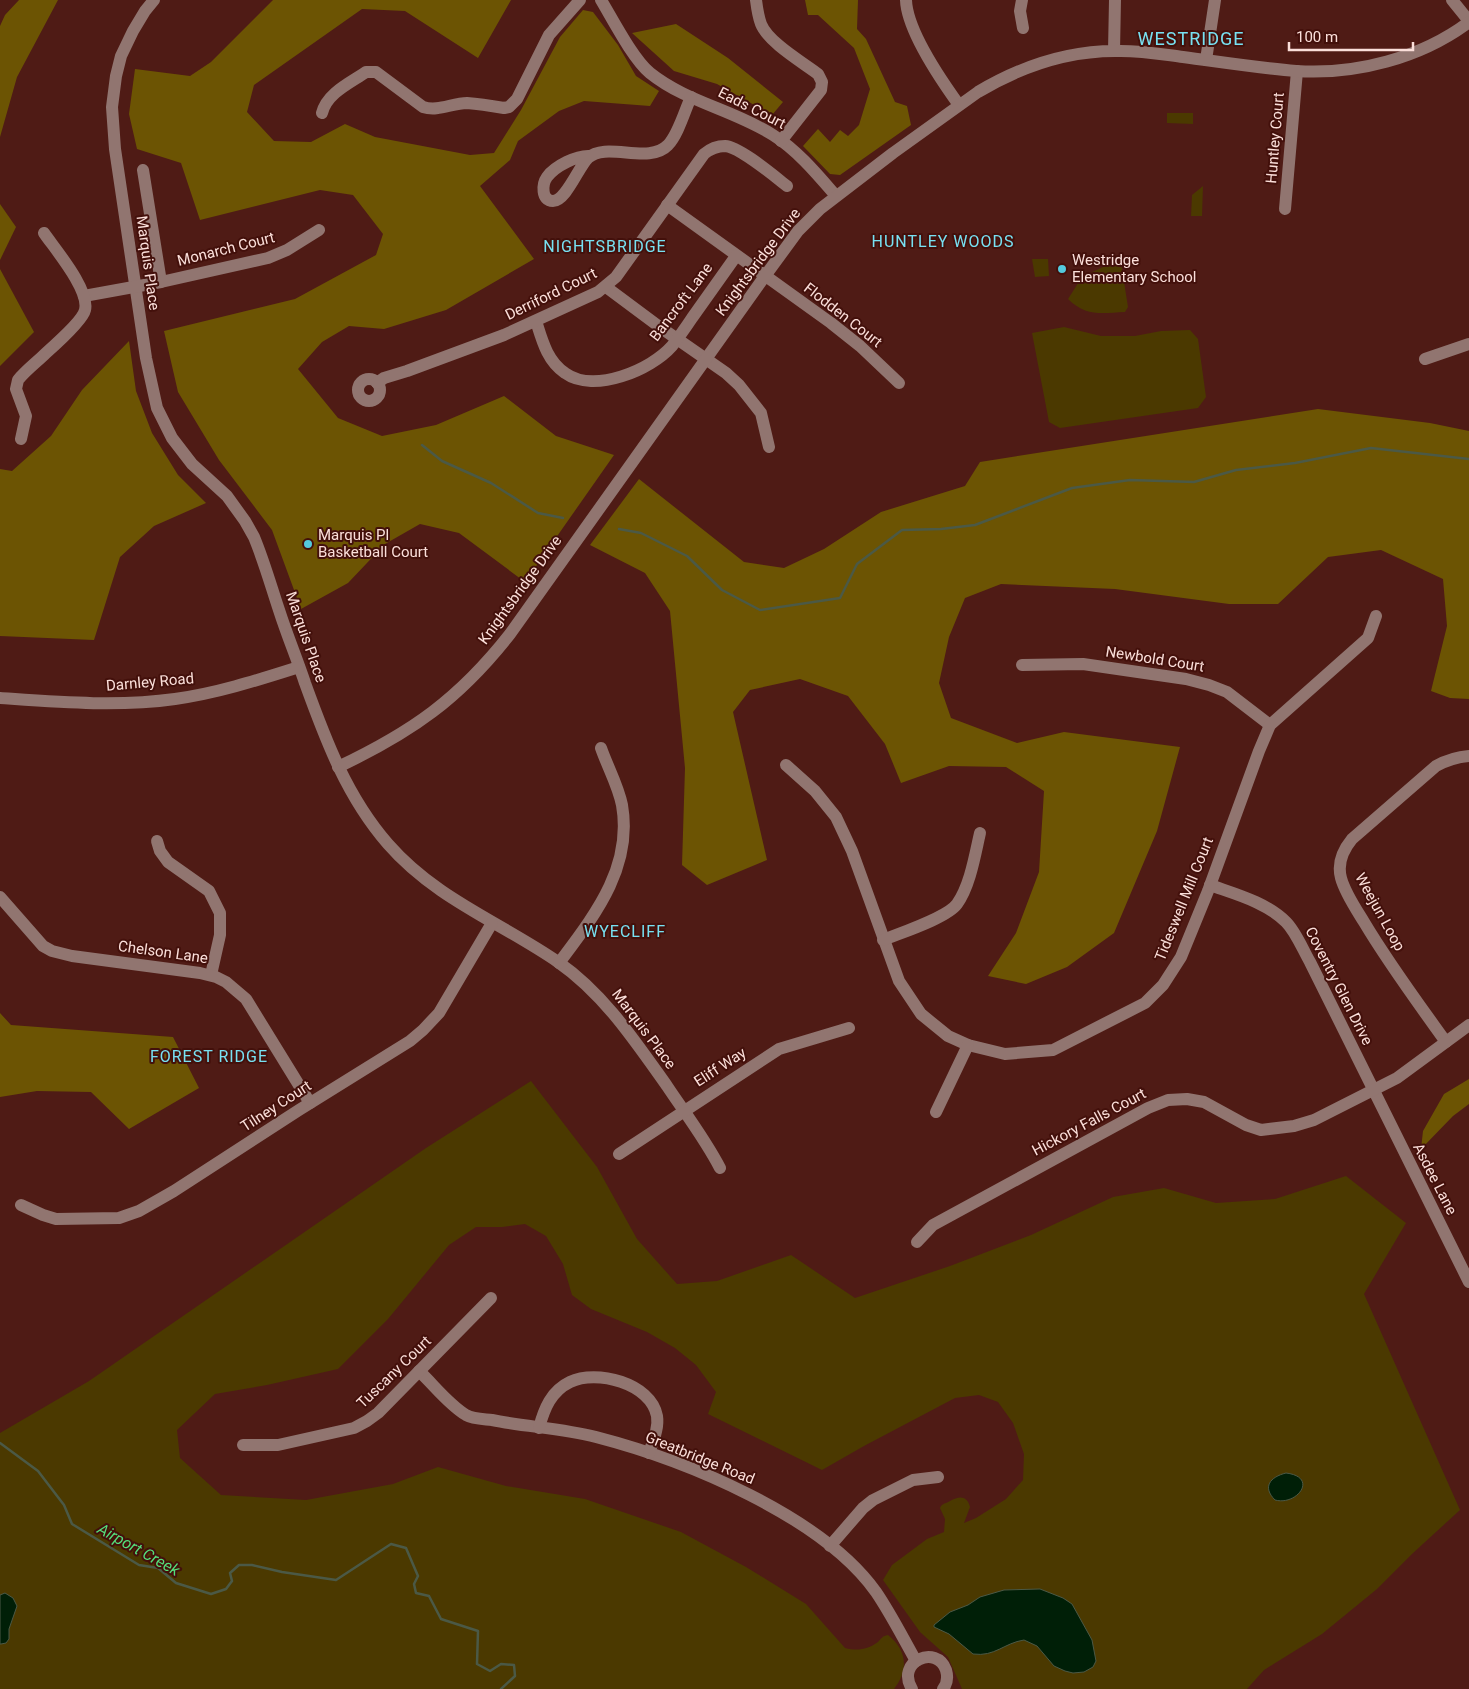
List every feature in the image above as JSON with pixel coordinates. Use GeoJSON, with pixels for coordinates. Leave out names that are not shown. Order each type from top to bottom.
{"type":"FeatureCollection","features":[{"type":"Feature","properties":{"kind":"street","name":"Marquis Place"},"geometry":{"type":"LineString","coordinates":[[154,0],[133,30],[121,56],[116,76],[112,108],[115,149],[146,358],[162,421],[181,452],[227,496],[249,529],[260,551],[326,743],[350,790],[375,828],[406,863],[428,882],[451,899],[559,963],[584,983],[609,1007],[635,1040],[684,1111],[720,1168]]}},
{"type":"Feature","properties":{"kind":"street"},"geometry":{"type":"LineString","coordinates":[[322,113],[327,101],[332,96],[366,72],[371,71],[376,72],[423,107],[429,109],[466,103],[509,107],[517,99],[549,35],[580,0]]}},
{"type":"Feature","properties":{"kind":"street","name":"Eads Court"},"geometry":{"type":"LineString","coordinates":[[601,0],[636,57],[649,73],[691,97],[743,119],[773,135],[805,162],[836,196]]}},
{"type":"Feature","properties":{"kind":"street"},"geometry":{"type":"LineString","coordinates":[[756,0],[764,30],[771,38],[818,74],[822,82],[820,90],[781,141]]}},
{"type":"Feature","properties":{"kind":"street"},"geometry":{"type":"LineString","coordinates":[[906,0],[908,12],[921,44],[959,105]]}},
{"type":"Feature","properties":{"kind":"street"},"geometry":{"type":"LineString","coordinates":[[1022,0],[1020,11],[1023,28]]}},
{"type":"Feature","properties":{"kind":"street"},"geometry":{"type":"LineString","coordinates":[[1114,50],[1116,0]]}},
{"type":"Feature","properties":{"kind":"street"},"geometry":{"type":"LineString","coordinates":[[1206,60],[1215,0]]}},
{"type":"Feature","properties":{"kind":"street"},"geometry":{"type":"LineString","coordinates":[[1452,0],[1469,22]]}},
{"type":"Feature","properties":{"kind":"street","name":"Knightsbridge Drive"},"geometry":{"type":"LineString","coordinates":[[338,767],[417,724],[461,689],[480,670],[510,634],[765,276],[806,222],[836,196],[959,105],[996,81],[1035,65],[1072,55],[1114,50],[1297,71],[1343,70],[1397,58],[1440,40],[1469,22]]}},
{"type":"Feature","properties":{"kind":"street","name":"Huntley Court"},"geometry":{"type":"LineString","coordinates":[[1285,209],[1297,71]]}},
{"type":"Feature","properties":{"kind":"street"},"geometry":{"type":"LineString","coordinates":[[590,156],[597,152],[649,153],[662,150],[672,140],[691,97]]}},
{"type":"Feature","properties":{"kind":"street","name":"Derriford Court"},"geometry":{"type":"LineString","coordinates":[[377,383],[384,378],[504,335],[598,292],[616,277],[704,154],[717,147],[724,146],[737,150],[787,186]]}},
{"type":"Feature","properties":{"kind":"street"},"geometry":{"type":"LineString","coordinates":[[143,170],[160,282]]}},
{"type":"Feature","properties":{"kind":"street","name":"Flodden Court"},"geometry":{"type":"LineString","coordinates":[[667,205],[831,323],[860,346],[899,383]]}},
{"type":"Feature","properties":{"kind":"street","name":"Monarch Court"},"geometry":{"type":"LineString","coordinates":[[84,296],[136,287],[268,258],[287,250],[319,230]]}},
{"type":"Feature","properties":{"kind":"street"},"geometry":{"type":"LineString","coordinates":[[21,439],[26,416],[16,389],[18,380],[82,316],[85,310],[84,296],[75,278],[44,233]]}},
{"type":"Feature","properties":{"kind":"street","name":"Bancroft Lane"},"geometry":{"type":"LineString","coordinates":[[536,321],[543,344],[556,366],[571,377],[587,381],[613,379],[631,373],[659,357],[671,347],[736,256]]}},
{"type":"Feature","properties":{"kind":"street"},"geometry":{"type":"LineString","coordinates":[[606,286],[726,373],[751,398],[761,413],[765,422],[770,447]]}},
{"type":"Feature","properties":{"kind":"street"},"geometry":{"type":"LineString","coordinates":[[1425,359],[1469,344]]}},
{"type":"Feature","properties":{"kind":"street","name":"Tideswell Mill Court"},"geometry":{"type":"LineString","coordinates":[[786,765],[815,791],[836,817],[852,851],[899,980],[921,1014],[948,1036],[968,1045],[1005,1054],[1053,1050],[1144,1003],[1164,985],[1181,957],[1270,725],[1368,638],[1376,616]]}},
{"type":"Feature","properties":{"kind":"street","name":"Newbold Court"},"geometry":{"type":"LineString","coordinates":[[1022,665],[1083,664],[1186,679],[1227,692],[1270,725]]}},
{"type":"Feature","properties":{"kind":"street","name":"Darnley Road"},"geometry":{"type":"LineString","coordinates":[[0,698],[121,703],[172,699],[234,687],[299,667]]}},
{"type":"Feature","properties":{"kind":"street"},"geometry":{"type":"LineString","coordinates":[[559,963],[605,899],[618,865],[622,847],[624,821],[622,806],[618,789],[601,748]]}},
{"type":"Feature","properties":{"kind":"street","name":"Weejun Loop"},"geometry":{"type":"LineString","coordinates":[[1446,1042],[1381,951],[1352,902],[1341,878],[1340,868],[1346,847],[1352,839],[1436,766],[1452,758],[1469,756]]}},
{"type":"Feature","properties":{"kind":"street"},"geometry":{"type":"LineString","coordinates":[[883,940],[940,916],[957,905],[968,880],[980,833]]}},
{"type":"Feature","properties":{"kind":"street"},"geometry":{"type":"LineString","coordinates":[[157,841],[160,851],[168,862],[209,891],[220,913],[220,935],[211,975]]}},
{"type":"Feature","properties":{"kind":"street","name":"Coventry Glen Drive"},"geometry":{"type":"LineString","coordinates":[[1210,885],[1275,912],[1288,923],[1310,962],[1372,1089]]}},
{"type":"Feature","properties":{"kind":"street","name":"Chelson Lane"},"geometry":{"type":"LineString","coordinates":[[0,897],[43,946],[52,951],[72,956],[211,975],[226,982],[238,990],[246,999],[310,1103]]}},
{"type":"Feature","properties":{"kind":"street","name":"Tilney Court"},"geometry":{"type":"LineString","coordinates":[[21,1205],[43,1216],[56,1218],[119,1218],[129,1215],[174,1191],[410,1041],[439,1014],[492,922]]}},
{"type":"Feature","properties":{"kind":"street","name":"Hickory Falls Court"},"geometry":{"type":"LineString","coordinates":[[917,1242],[933,1224],[1148,1108],[1168,1100],[1187,1099],[1204,1102],[1246,1125],[1261,1130],[1294,1126],[1314,1120],[1397,1078],[1469,1025]]}},
{"type":"Feature","properties":{"kind":"street","name":"Eliff Way"},"geometry":{"type":"LineString","coordinates":[[619,1154],[779,1049],[849,1028]]}},
{"type":"Feature","properties":{"kind":"street"},"geometry":{"type":"LineString","coordinates":[[936,1112],[968,1045]]}},
{"type":"Feature","properties":{"kind":"street","name":"Asdee Lane"},"geometry":{"type":"LineString","coordinates":[[1372,1089],[1469,1282]]}},
{"type":"Feature","properties":{"kind":"street","name":"Tuscany Court"},"geometry":{"type":"LineString","coordinates":[[243,1445],[278,1445],[354,1428],[378,1413],[491,1298]]}},
{"type":"Feature","properties":{"kind":"street","name":"Greatbridge Road"},"geometry":{"type":"LineString","coordinates":[[419,1370],[467,1416],[595,1437],[649,1453],[748,1494],[793,1520],[830,1546],[851,1564],[876,1592],[916,1661]]}},
{"type":"Feature","properties":{"kind":"street"},"geometry":{"type":"LineString","coordinates":[[538,1428],[544,1409],[554,1394],[568,1382],[598,1377],[639,1389],[651,1403],[657,1416],[656,1430],[649,1453]]}},
{"type":"Feature","properties":{"kind":"street"},"geometry":{"type":"LineString","coordinates":[[830,1546],[863,1508],[873,1500],[913,1480],[938,1477]]}},
{"type":"Feature","properties":{"kind":"street"},"geometry":{"type":"LineString","coordinates":[[912,1689],[908,1678],[908,1671],[916,1661],[925,1657],[939,1661],[944,1667],[947,1673],[943,1689]]}},
{"type":"Feature","properties":{"kind":"shaded area"},"geometry":{"type":"Polygon","coordinates":[[[19,0],[58,0],[17,77],[0,137],[0,26],[5,15],[19,0]]]}},
{"type":"Feature","properties":{"kind":"shaded area"},"geometry":{"type":"Polygon","coordinates":[[[273,0],[511,0],[478,58],[405,11],[362,9],[254,85],[247,112],[274,141],[311,142],[345,124],[375,137],[470,155],[494,153],[521,110],[560,37],[583,10],[593,12],[618,45],[636,76],[659,91],[650,106],[584,101],[559,111],[518,141],[510,160],[480,186],[534,259],[446,310],[384,329],[349,326],[322,342],[298,369],[338,418],[382,436],[436,425],[504,396],[556,436],[614,455],[525,582],[459,533],[420,524],[385,544],[348,583],[301,609],[272,530],[219,460],[178,392],[164,331],[295,299],[376,255],[383,234],[353,195],[320,190],[200,220],[181,163],[137,149],[129,114],[135,69],[190,76],[211,62],[273,0]]]}},
{"type":"Feature","properties":{"kind":"shaded area"},"geometry":{"type":"Polygon","coordinates":[[[805,0],[858,0],[857,29],[866,39],[895,102],[907,106],[911,125],[840,175],[830,174],[803,146],[818,129],[830,142],[840,130],[848,136],[859,125],[870,89],[854,48],[818,15],[808,15],[805,0]]]}},
{"type":"Feature","properties":{"kind":"shaded area"},"geometry":{"type":"Polygon","coordinates":[[[676,24],[728,58],[783,102],[772,115],[717,84],[674,71],[632,33],[676,24]]]}},
{"type":"Feature","properties":{"kind":"shaded area"},"geometry":{"type":"Polygon","coordinates":[[[1167,113],[1193,113],[1193,124],[1167,123],[1167,113]]]}},
{"type":"Feature","properties":{"kind":"shaded area"},"geometry":{"type":"Polygon","coordinates":[[[1203,186],[1202,216],[1191,216],[1192,195],[1203,186]]]}},
{"type":"Feature","properties":{"kind":"shaded area"},"geometry":{"type":"Polygon","coordinates":[[[0,204],[16,227],[0,260],[0,204]]]}},
{"type":"Feature","properties":{"kind":"shaded area"},"geometry":{"type":"Polygon","coordinates":[[[1032,259],[1048,259],[1049,276],[1035,277],[1032,259]]]}},
{"type":"Feature","properties":{"kind":"shaded area"},"geometry":{"type":"Polygon","coordinates":[[[1121,263],[1128,307],[1125,312],[1095,313],[1081,309],[1068,299],[1082,277],[1103,267],[1121,263]]]}},
{"type":"Feature","properties":{"kind":"shaded area"},"geometry":{"type":"Polygon","coordinates":[[[0,269],[34,332],[0,366],[0,269]]]}},
{"type":"Feature","properties":{"kind":"shaded area"},"geometry":{"type":"Polygon","coordinates":[[[1064,327],[1101,336],[1135,336],[1161,331],[1190,330],[1198,339],[1206,397],[1198,408],[1060,428],[1049,422],[1032,333],[1064,327]]]}},
{"type":"Feature","properties":{"kind":"shaded area"},"geometry":{"type":"Polygon","coordinates":[[[129,341],[136,391],[152,433],[178,475],[206,503],[154,526],[120,557],[94,640],[0,636],[0,469],[12,471],[51,436],[82,390],[129,341]]]}},
{"type":"Feature","properties":{"kind":"shaded area"},"geometry":{"type":"Polygon","coordinates":[[[1318,409],[1430,423],[1469,431],[1469,699],[1450,698],[1431,691],[1447,626],[1443,579],[1381,550],[1328,557],[1278,604],[1229,604],[1115,589],[1001,584],[965,598],[949,637],[939,683],[951,718],[1017,743],[1064,732],[1180,747],[1157,831],[1114,933],[1067,967],[1026,984],[988,976],[1016,933],[1039,872],[1044,791],[1006,767],[949,766],[901,783],[885,744],[848,696],[800,679],[750,690],[733,712],[767,860],[707,885],[682,865],[685,768],[670,611],[645,573],[590,545],[639,479],[744,562],[784,568],[824,549],[881,512],[965,486],[980,462],[1318,409]]]}},
{"type":"Feature","properties":{"kind":"shaded area"},"geometry":{"type":"Polygon","coordinates":[[[0,1013],[11,1025],[173,1037],[199,1088],[129,1129],[91,1092],[37,1091],[0,1097],[0,1013]]]}},
{"type":"Feature","properties":{"kind":"shaded area"},"geometry":{"type":"Polygon","coordinates":[[[1469,1079],[1469,1104],[1453,1116],[1421,1149],[1423,1131],[1444,1094],[1469,1079]]]}},
{"type":"Feature","properties":{"kind":"shaded area"},"geometry":{"type":"Polygon","coordinates":[[[531,1081],[597,1167],[637,1239],[677,1284],[717,1281],[791,1255],[855,1298],[950,1266],[1031,1235],[1113,1197],[1164,1188],[1216,1203],[1275,1199],[1346,1176],[1406,1223],[1364,1294],[1460,1510],[1377,1589],[1322,1634],[1264,1670],[1247,1689],[962,1689],[948,1657],[920,1632],[883,1580],[892,1565],[927,1539],[944,1532],[945,1519],[940,1508],[943,1504],[959,1498],[967,1500],[970,1507],[964,1523],[976,1518],[1006,1499],[1023,1480],[1024,1454],[1013,1423],[998,1402],[979,1395],[955,1398],[822,1470],[708,1414],[716,1392],[696,1365],[675,1348],[647,1332],[591,1309],[572,1295],[563,1264],[546,1236],[525,1224],[502,1227],[476,1227],[449,1245],[388,1319],[338,1369],[267,1385],[215,1394],[177,1430],[180,1458],[221,1495],[306,1500],[393,1484],[438,1467],[506,1486],[585,1499],[681,1532],[746,1567],[806,1604],[845,1648],[858,1650],[866,1648],[888,1635],[899,1647],[904,1660],[902,1675],[894,1689],[0,1689],[0,1433],[89,1381],[426,1148],[531,1081]]]}},
{"type":"Feature","properties":{"kind":"shaded area"},"geometry":{"type":"Polygon","coordinates":[[[1286,1473],[1296,1476],[1301,1480],[1303,1485],[1301,1490],[1291,1499],[1275,1500],[1269,1491],[1270,1483],[1276,1477],[1286,1473]]]}},
{"type":"Feature","properties":{"kind":"shaded area"},"geometry":{"type":"Polygon","coordinates":[[[1040,1589],[1063,1598],[1072,1604],[1092,1640],[1096,1661],[1093,1667],[1084,1672],[1073,1673],[1065,1671],[1054,1666],[1037,1646],[1024,1640],[987,1654],[973,1654],[949,1634],[934,1627],[950,1612],[968,1605],[980,1597],[1004,1590],[1040,1589]]]}},
{"type":"Feature","properties":{"kind":"shaded area"},"geometry":{"type":"Polygon","coordinates":[[[5,1593],[13,1598],[17,1606],[9,1629],[9,1639],[6,1643],[0,1644],[0,1595],[5,1593]]]}},
{"type":"Feature","properties":{"kind":"waterway"},"geometry":{"type":"LineString","coordinates":[[422,445],[442,461],[491,483],[538,513],[563,518]]}},
{"type":"Feature","properties":{"kind":"waterway"},"geometry":{"type":"LineString","coordinates":[[619,529],[641,533],[687,556],[722,590],[760,610],[840,598],[857,564],[902,530],[941,529],[975,525],[1072,488],[1130,480],[1194,482],[1236,470],[1295,463],[1371,448],[1469,459]]}},
{"type":"Feature","properties":{"kind":"waterway","name":"Airport Creek"},"geometry":{"type":"LineString","coordinates":[[0,1443],[38,1471],[64,1505],[72,1524],[139,1565],[158,1568],[176,1583],[211,1594],[226,1589],[232,1581],[230,1573],[239,1565],[252,1565],[282,1572],[336,1580],[391,1544],[406,1548],[418,1576],[414,1584],[416,1593],[429,1596],[441,1619],[478,1631],[477,1664],[490,1671],[501,1664],[514,1665],[515,1676],[501,1689]]}},
{"type":"Feature","properties":{"kind":"place","name":"Westridge Elementary School"},"geometry":{"type":"Point","coordinates":[1062,269]}},
{"type":"Feature","properties":{"kind":"place","name":"Marquis Pl Basketball Court"},"geometry":{"type":"Point","coordinates":[308,544]}},
{"type":"Feature","properties":{"kind":"district","name":"WESTRIDGE"},"geometry":{"type":"Point","coordinates":[1191,39]}},
{"type":"Feature","properties":{"kind":"district","name":"HUNTLEY WOODS"},"geometry":{"type":"Point","coordinates":[943,241]}},
{"type":"Feature","properties":{"kind":"district","name":"NIGHTSBRIDGE"},"geometry":{"type":"Point","coordinates":[605,246]}},
{"type":"Feature","properties":{"kind":"district","name":"WYECLIFF"},"geometry":{"type":"Point","coordinates":[625,931]}},
{"type":"Feature","properties":{"kind":"district","name":"FOREST RIDGE"},"geometry":{"type":"Point","coordinates":[209,1056]}}]}
